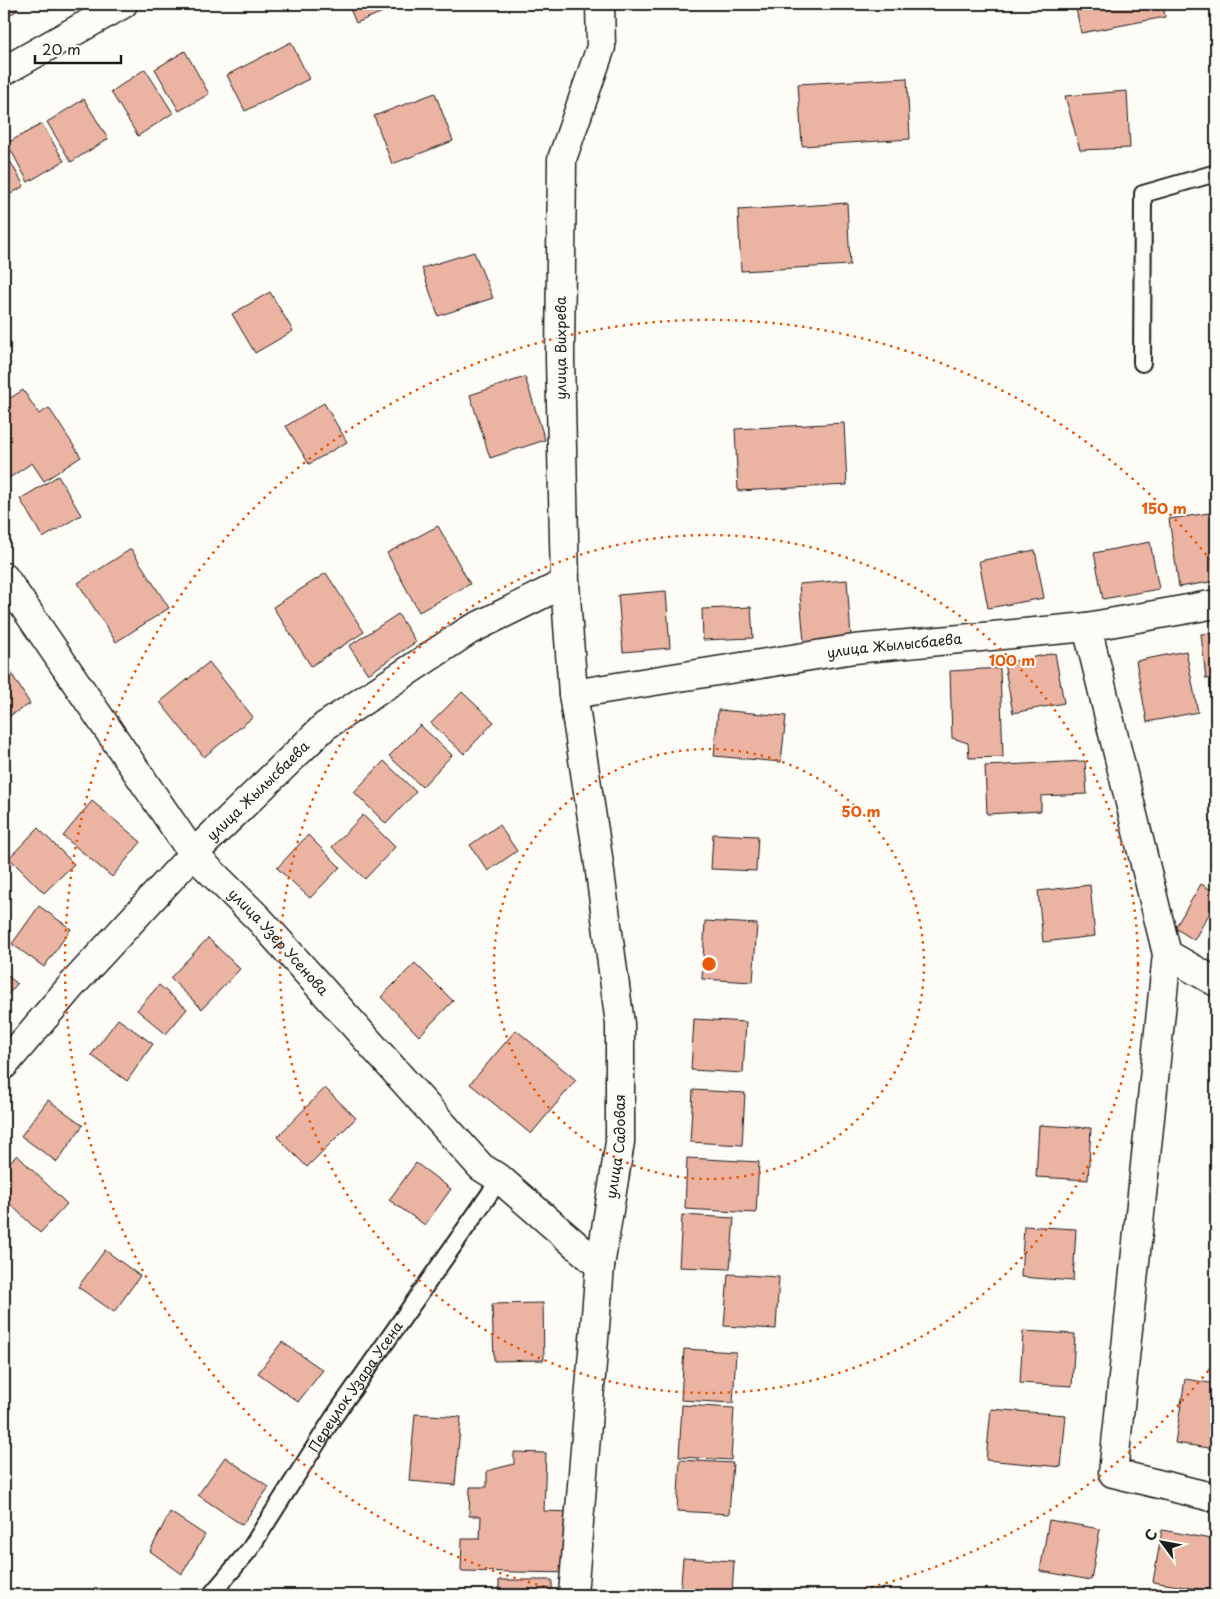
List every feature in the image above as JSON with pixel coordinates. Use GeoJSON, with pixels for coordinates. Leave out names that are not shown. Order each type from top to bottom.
{"type":"FeatureCollection","features":[{"type":"Feature","properties":{"kind":"street"},"geometry":{"type":"LineString","coordinates":[[4,72],[123,4]]}},
{"type":"Feature","properties":{"kind":"street","name":"улица Вихрева"},"geometry":{"type":"LineString","coordinates":[[573,696],[565,583],[560,359],[562,159],[601,47],[600,4]]}},
{"type":"Feature","properties":{"kind":"street","name":"улица Узер Усенова"},"geometry":{"type":"LineString","coordinates":[[4,576],[193,854],[259,919],[481,1167],[500,1179],[600,1266]]}},
{"type":"Feature","properties":{"kind":"street","name":"улица Жылысбаева"},"geometry":{"type":"LineString","coordinates":[[4,1065],[72,984],[193,854],[325,726],[468,631],[565,583]]}},
{"type":"Feature","properties":{"kind":"street","name":"улица Жылысбаева"},"geometry":{"type":"LineString","coordinates":[[573,696],[854,649],[1087,627],[1216,604]]}},
{"type":"Feature","properties":{"kind":"street"},"geometry":{"type":"LineString","coordinates":[[1087,627],[1167,954],[1113,1473],[1216,1498]]}},
{"type":"Feature","properties":{"kind":"street","name":"улица Садовая"},"geometry":{"type":"LineString","coordinates":[[573,696],[598,856],[620,1024],[620,1142],[600,1266],[573,1595]]}},
{"type":"Feature","properties":{"kind":"street"},"geometry":{"type":"LineString","coordinates":[[1167,954],[1216,982]]}},
{"type":"Feature","properties":{"kind":"lane"},"geometry":{"type":"LineString","coordinates":[[1142,363],[1143,194],[1216,173]]}},
{"type":"Feature","properties":{"kind":"lane","name":"Переулок Узара Усена"},"geometry":{"type":"LineString","coordinates":[[210,1595],[250,1549],[333,1418],[500,1179]]}},
{"type":"Feature","properties":{"kind":"building"},"geometry":{"type":"Polygon","coordinates":[[[4,4],[14,4],[18,10],[4,18],[4,4]]]}},
{"type":"Feature","properties":{"kind":"building"},"geometry":{"type":"Polygon","coordinates":[[[348,4],[402,4],[356,23],[348,4]]]}},
{"type":"Feature","properties":{"kind":"building"},"geometry":{"type":"Polygon","coordinates":[[[1075,4],[1163,4],[1165,17],[1081,33],[1075,4]]]}},
{"type":"Feature","properties":{"kind":"building"},"geometry":{"type":"Polygon","coordinates":[[[291,42],[309,79],[245,111],[227,75],[291,42]]]}},
{"type":"Feature","properties":{"kind":"building"},"geometry":{"type":"Polygon","coordinates":[[[185,51],[209,94],[179,111],[155,69],[185,51]]]}},
{"type":"Feature","properties":{"kind":"building"},"geometry":{"type":"Polygon","coordinates":[[[145,69],[173,113],[138,136],[111,92],[145,69]]]}},
{"type":"Feature","properties":{"kind":"building"},"geometry":{"type":"Polygon","coordinates":[[[907,78],[910,139],[802,146],[798,84],[907,78]]]}},
{"type":"Feature","properties":{"kind":"building"},"geometry":{"type":"Polygon","coordinates":[[[1127,91],[1130,148],[1080,150],[1065,96],[1127,91]]]}},
{"type":"Feature","properties":{"kind":"building"},"geometry":{"type":"Polygon","coordinates":[[[435,93],[453,141],[392,164],[374,116],[435,93]]]}},
{"type":"Feature","properties":{"kind":"building"},"geometry":{"type":"Polygon","coordinates":[[[84,99],[108,139],[71,162],[47,122],[84,99]]]}},
{"type":"Feature","properties":{"kind":"building"},"geometry":{"type":"Polygon","coordinates":[[[42,124],[64,161],[28,182],[7,143],[42,124]]]}},
{"type":"Feature","properties":{"kind":"building"},"geometry":{"type":"Polygon","coordinates":[[[4,150],[24,186],[4,198],[4,150]]]}},
{"type":"Feature","properties":{"kind":"building"},"geometry":{"type":"Polygon","coordinates":[[[847,203],[850,265],[741,271],[738,210],[847,203]]]}},
{"type":"Feature","properties":{"kind":"building"},"geometry":{"type":"Polygon","coordinates":[[[474,252],[493,298],[438,316],[422,268],[474,252]]]}},
{"type":"Feature","properties":{"kind":"building"},"geometry":{"type":"Polygon","coordinates":[[[270,292],[293,331],[255,353],[232,314],[270,292]]]}},
{"type":"Feature","properties":{"kind":"building"},"geometry":{"type":"Polygon","coordinates":[[[525,377],[545,440],[490,458],[470,395],[525,377]]]}},
{"type":"Feature","properties":{"kind":"building"},"geometry":{"type":"Polygon","coordinates":[[[23,390],[39,414],[49,408],[81,457],[44,481],[32,463],[9,478],[4,470],[4,402],[23,390]]]}},
{"type":"Feature","properties":{"kind":"building"},"geometry":{"type":"Polygon","coordinates":[[[324,403],[347,442],[309,464],[286,426],[324,403]]]}},
{"type":"Feature","properties":{"kind":"building"},"geometry":{"type":"Polygon","coordinates":[[[844,423],[847,485],[738,491],[735,429],[844,423]]]}},
{"type":"Feature","properties":{"kind":"building"},"geometry":{"type":"Polygon","coordinates":[[[58,476],[81,515],[43,538],[20,499],[58,476]]]}},
{"type":"Feature","properties":{"kind":"building"},"geometry":{"type":"Polygon","coordinates":[[[1216,512],[1216,581],[1179,587],[1169,519],[1216,512]]]}},
{"type":"Feature","properties":{"kind":"building"},"geometry":{"type":"Polygon","coordinates":[[[438,526],[470,584],[419,612],[387,553],[438,526]]]}},
{"type":"Feature","properties":{"kind":"building"},"geometry":{"type":"Polygon","coordinates":[[[1150,542],[1159,589],[1103,599],[1094,553],[1150,542]]]}},
{"type":"Feature","properties":{"kind":"building"},"geometry":{"type":"Polygon","coordinates":[[[131,549],[169,608],[116,642],[78,583],[131,549]]]}},
{"type":"Feature","properties":{"kind":"building"},"geometry":{"type":"Polygon","coordinates":[[[1035,550],[1044,598],[988,608],[979,561],[1035,550]]]}},
{"type":"Feature","properties":{"kind":"building"},"geometry":{"type":"Polygon","coordinates":[[[326,573],[364,632],[311,666],[273,607],[326,573]]]}},
{"type":"Feature","properties":{"kind":"building"},"geometry":{"type":"Polygon","coordinates":[[[847,580],[851,638],[804,642],[799,584],[847,580]]]}},
{"type":"Feature","properties":{"kind":"building"},"geometry":{"type":"Polygon","coordinates":[[[666,591],[670,648],[623,652],[618,595],[666,591]]]}},
{"type":"Feature","properties":{"kind":"building"},"geometry":{"type":"Polygon","coordinates":[[[751,607],[753,638],[703,640],[702,609],[751,607]]]}},
{"type":"Feature","properties":{"kind":"building"},"geometry":{"type":"Polygon","coordinates":[[[398,614],[416,642],[368,674],[349,646],[398,614]]]}},
{"type":"Feature","properties":{"kind":"building"},"geometry":{"type":"Polygon","coordinates":[[[1216,633],[1216,678],[1206,679],[1201,634],[1216,633]]]}},
{"type":"Feature","properties":{"kind":"building"},"geometry":{"type":"Polygon","coordinates":[[[1186,651],[1198,712],[1147,722],[1136,661],[1186,651]]]}},
{"type":"Feature","properties":{"kind":"building"},"geometry":{"type":"Polygon","coordinates":[[[1055,653],[1064,703],[1013,713],[1004,663],[1055,653]]]}},
{"type":"Feature","properties":{"kind":"building"},"geometry":{"type":"Polygon","coordinates":[[[4,661],[30,704],[4,719],[4,661]]]}},
{"type":"Feature","properties":{"kind":"building"},"geometry":{"type":"Polygon","coordinates":[[[209,662],[253,717],[204,757],[160,702],[209,662]]]}},
{"type":"Feature","properties":{"kind":"building"},"geometry":{"type":"Polygon","coordinates":[[[1000,668],[1003,757],[969,758],[968,743],[952,738],[950,671],[1000,668]]]}},
{"type":"Feature","properties":{"kind":"building"},"geometry":{"type":"Polygon","coordinates":[[[462,692],[494,722],[464,754],[431,723],[462,692]]]}},
{"type":"Feature","properties":{"kind":"building"},"geometry":{"type":"Polygon","coordinates":[[[718,710],[786,716],[781,762],[714,756],[718,710]]]}},
{"type":"Feature","properties":{"kind":"building"},"geometry":{"type":"Polygon","coordinates":[[[420,725],[452,755],[422,787],[389,756],[420,725]]]}},
{"type":"Feature","properties":{"kind":"building"},"geometry":{"type":"Polygon","coordinates":[[[384,761],[416,792],[386,824],[354,792],[384,761]]]}},
{"type":"Feature","properties":{"kind":"building"},"geometry":{"type":"Polygon","coordinates":[[[1085,761],[1087,794],[1041,796],[1041,811],[987,814],[985,766],[1085,761]]]}},
{"type":"Feature","properties":{"kind":"building"},"geometry":{"type":"Polygon","coordinates":[[[92,801],[141,842],[112,877],[63,836],[92,801]]]}},
{"type":"Feature","properties":{"kind":"building"},"geometry":{"type":"Polygon","coordinates":[[[1216,802],[1216,823],[1213,803],[1216,802]]]}},
{"type":"Feature","properties":{"kind":"building"},"geometry":{"type":"Polygon","coordinates":[[[363,815],[395,847],[365,879],[332,847],[363,815]]]}},
{"type":"Feature","properties":{"kind":"building"},"geometry":{"type":"Polygon","coordinates":[[[499,825],[517,851],[488,871],[470,845],[499,825]]]}},
{"type":"Feature","properties":{"kind":"building"},"geometry":{"type":"Polygon","coordinates":[[[38,828],[74,864],[44,893],[9,858],[38,828]]]}},
{"type":"Feature","properties":{"kind":"building"},"geometry":{"type":"Polygon","coordinates":[[[713,834],[758,836],[756,871],[711,869],[713,834]]]}},
{"type":"Feature","properties":{"kind":"building"},"geometry":{"type":"Polygon","coordinates":[[[308,835],[340,867],[310,898],[277,868],[308,835]]]}},
{"type":"Feature","properties":{"kind":"building"},"geometry":{"type":"Polygon","coordinates":[[[1201,884],[1216,893],[1216,902],[1194,940],[1175,928],[1201,884]]]}},
{"type":"Feature","properties":{"kind":"building"},"geometry":{"type":"Polygon","coordinates":[[[1090,885],[1095,936],[1043,942],[1038,891],[1090,885]]]}},
{"type":"Feature","properties":{"kind":"building"},"geometry":{"type":"Polygon","coordinates":[[[39,906],[71,929],[44,967],[12,944],[39,906]]]}},
{"type":"Feature","properties":{"kind":"building"},"geometry":{"type":"Polygon","coordinates":[[[705,921],[757,924],[753,982],[702,979],[705,921]]]}},
{"type":"Feature","properties":{"kind":"building"},"geometry":{"type":"Polygon","coordinates":[[[208,938],[240,969],[202,1009],[170,978],[208,938]]]}},
{"type":"Feature","properties":{"kind":"building"},"geometry":{"type":"Polygon","coordinates":[[[415,963],[453,1001],[419,1036],[381,997],[415,963]]]}},
{"type":"Feature","properties":{"kind":"building"},"geometry":{"type":"Polygon","coordinates":[[[4,972],[17,984],[4,999],[4,972]]]}},
{"type":"Feature","properties":{"kind":"building"},"geometry":{"type":"Polygon","coordinates":[[[159,985],[187,1009],[166,1034],[137,1010],[159,985]]]}},
{"type":"Feature","properties":{"kind":"building"},"geometry":{"type":"Polygon","coordinates":[[[118,1019],[153,1044],[127,1081],[91,1055],[118,1019]]]}},
{"type":"Feature","properties":{"kind":"building"},"geometry":{"type":"Polygon","coordinates":[[[694,1019],[746,1022],[743,1073],[691,1070],[694,1019]]]}},
{"type":"Feature","properties":{"kind":"building"},"geometry":{"type":"Polygon","coordinates":[[[516,1030],[576,1080],[531,1134],[470,1084],[516,1030]]]}},
{"type":"Feature","properties":{"kind":"building"},"geometry":{"type":"Polygon","coordinates":[[[325,1088],[356,1118],[307,1167],[277,1137],[325,1088]]]}},
{"type":"Feature","properties":{"kind":"building"},"geometry":{"type":"Polygon","coordinates":[[[693,1090],[745,1093],[742,1145],[690,1142],[693,1090]]]}},
{"type":"Feature","properties":{"kind":"building"},"geometry":{"type":"Polygon","coordinates":[[[48,1100],[83,1125],[57,1162],[21,1136],[48,1100]]]}},
{"type":"Feature","properties":{"kind":"building"},"geometry":{"type":"Polygon","coordinates":[[[1039,1125],[1091,1128],[1088,1180],[1036,1177],[1039,1125]]]}},
{"type":"Feature","properties":{"kind":"building"},"geometry":{"type":"Polygon","coordinates":[[[17,1155],[67,1204],[40,1233],[4,1198],[4,1168],[17,1155]]]}},
{"type":"Feature","properties":{"kind":"building"},"geometry":{"type":"Polygon","coordinates":[[[687,1158],[759,1162],[756,1213],[685,1209],[687,1158]]]}},
{"type":"Feature","properties":{"kind":"building"},"geometry":{"type":"Polygon","coordinates":[[[416,1163],[451,1189],[425,1225],[389,1200],[416,1163]]]}},
{"type":"Feature","properties":{"kind":"building"},"geometry":{"type":"Polygon","coordinates":[[[682,1215],[734,1218],[730,1269],[679,1267],[682,1215]]]}},
{"type":"Feature","properties":{"kind":"building"},"geometry":{"type":"Polygon","coordinates":[[[1024,1226],[1076,1229],[1073,1281],[1021,1277],[1024,1226]]]}},
{"type":"Feature","properties":{"kind":"building"},"geometry":{"type":"Polygon","coordinates":[[[105,1250],[140,1276],[114,1312],[78,1287],[105,1250]]]}},
{"type":"Feature","properties":{"kind":"building"},"geometry":{"type":"Polygon","coordinates":[[[728,1274],[779,1277],[776,1329],[724,1326],[728,1274]]]}},
{"type":"Feature","properties":{"kind":"building"},"geometry":{"type":"Polygon","coordinates":[[[543,1303],[544,1360],[494,1361],[492,1304],[543,1303]]]}},
{"type":"Feature","properties":{"kind":"building"},"geometry":{"type":"Polygon","coordinates":[[[1023,1331],[1075,1334],[1072,1386],[1020,1383],[1023,1331]]]}},
{"type":"Feature","properties":{"kind":"building"},"geometry":{"type":"Polygon","coordinates":[[[282,1342],[323,1370],[298,1402],[258,1373],[282,1342]]]}},
{"type":"Feature","properties":{"kind":"building"},"geometry":{"type":"Polygon","coordinates":[[[684,1349],[736,1352],[733,1403],[681,1400],[684,1349]]]}},
{"type":"Feature","properties":{"kind":"building"},"geometry":{"type":"Polygon","coordinates":[[[1185,1379],[1216,1384],[1216,1449],[1175,1443],[1185,1379]]]}},
{"type":"Feature","properties":{"kind":"building"},"geometry":{"type":"Polygon","coordinates":[[[682,1405],[734,1408],[731,1460],[679,1457],[682,1405]]]}},
{"type":"Feature","properties":{"kind":"building"},"geometry":{"type":"Polygon","coordinates":[[[991,1409],[1066,1415],[1061,1467],[986,1460],[991,1409]]]}},
{"type":"Feature","properties":{"kind":"building"},"geometry":{"type":"Polygon","coordinates":[[[415,1414],[461,1417],[455,1485],[409,1481],[415,1414]]]}},
{"type":"Feature","properties":{"kind":"building"},"geometry":{"type":"Polygon","coordinates":[[[514,1452],[546,1453],[544,1511],[572,1512],[571,1573],[461,1571],[462,1539],[480,1539],[481,1516],[469,1516],[470,1487],[487,1487],[487,1471],[514,1464],[514,1452]]]}},
{"type":"Feature","properties":{"kind":"building"},"geometry":{"type":"Polygon","coordinates":[[[225,1457],[269,1487],[242,1525],[198,1495],[225,1457]]]}},
{"type":"Feature","properties":{"kind":"building"},"geometry":{"type":"Polygon","coordinates":[[[680,1460],[733,1463],[729,1514],[677,1511],[680,1460]]]}},
{"type":"Feature","properties":{"kind":"building"},"geometry":{"type":"Polygon","coordinates":[[[170,1512],[205,1535],[182,1574],[150,1551],[170,1512]]]}},
{"type":"Feature","properties":{"kind":"building"},"geometry":{"type":"Polygon","coordinates":[[[1049,1520],[1100,1529],[1091,1580],[1040,1571],[1049,1520]]]}},
{"type":"Feature","properties":{"kind":"building"},"geometry":{"type":"Polygon","coordinates":[[[1162,1530],[1216,1540],[1216,1592],[1153,1582],[1162,1530]]]}},
{"type":"Feature","properties":{"kind":"building"},"geometry":{"type":"Polygon","coordinates":[[[683,1558],[734,1561],[732,1595],[680,1595],[683,1558]]]}},
{"type":"Feature","properties":{"kind":"building"},"geometry":{"type":"Polygon","coordinates":[[[499,1580],[552,1580],[552,1595],[499,1595],[499,1580]]]}}]}
